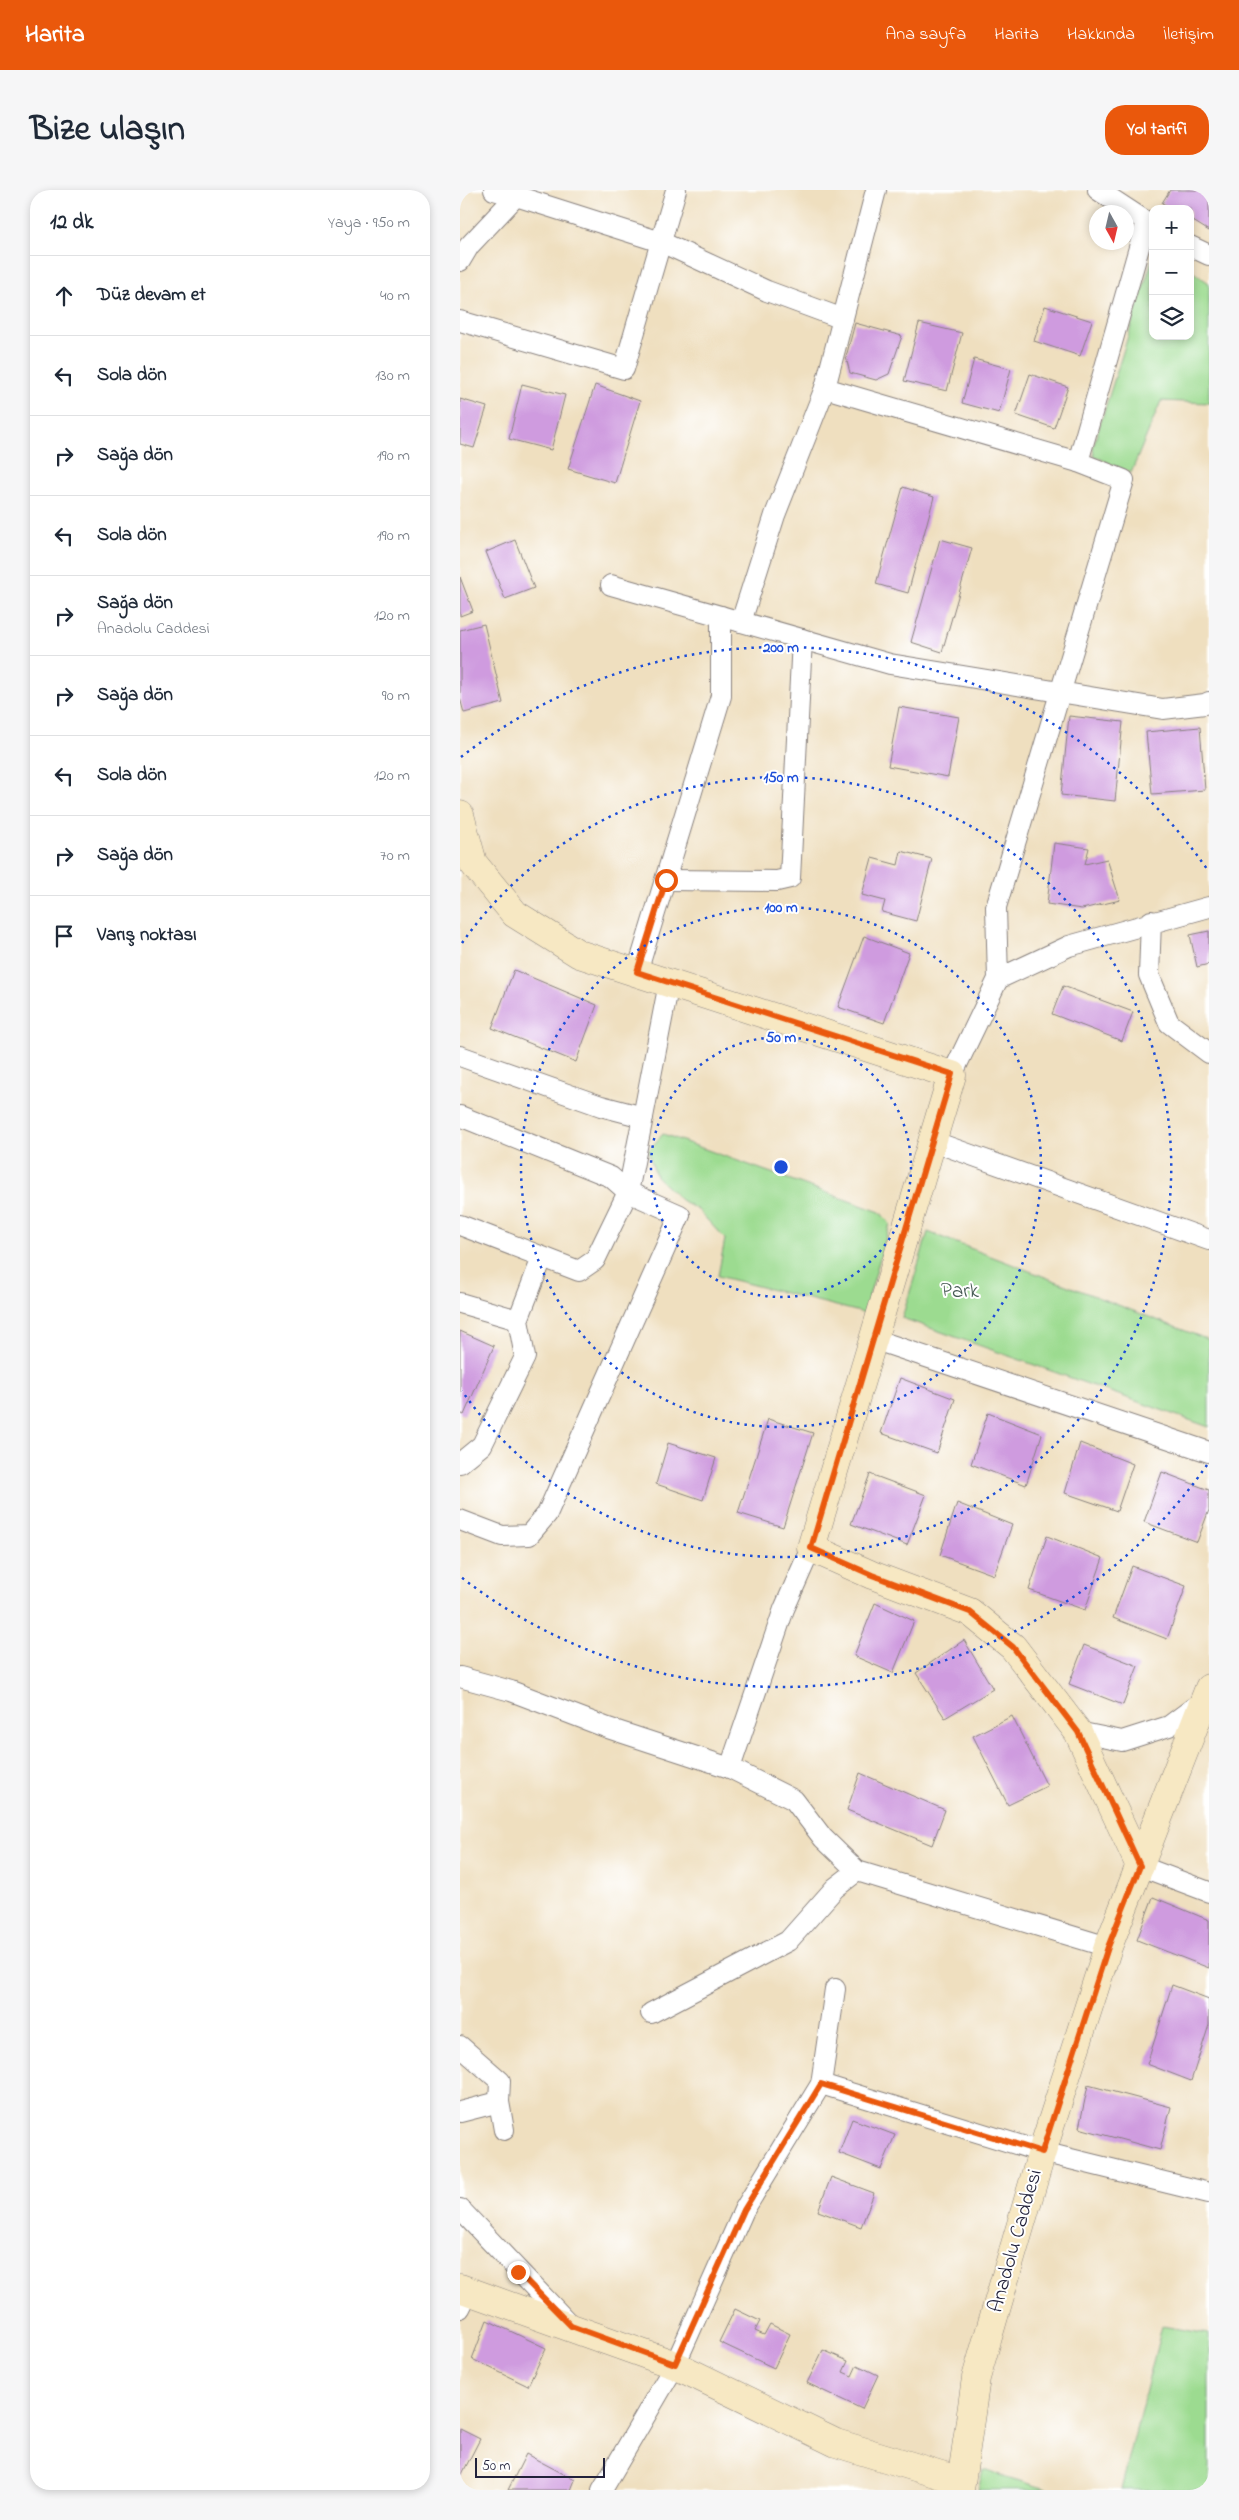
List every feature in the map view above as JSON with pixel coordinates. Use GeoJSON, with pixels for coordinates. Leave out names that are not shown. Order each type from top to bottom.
{"type":"FeatureCollection","features":[{"type":"Feature","properties":{"kind":"street"},"geometry":{"type":"LineString","coordinates":[[494,190],[661,242],[767,291],[843,319]]}},
{"type":"Feature","properties":{"kind":"street"},"geometry":{"type":"LineString","coordinates":[[460,321],[624,369],[676,190]]}},
{"type":"Feature","properties":{"kind":"street"},"geometry":{"type":"LineString","coordinates":[[742,622],[775,514],[825,388],[876,190]]}},
{"type":"Feature","properties":{"kind":"street"},"geometry":{"type":"LineString","coordinates":[[1078,462],[1149,225],[1098,190]]}},
{"type":"Feature","properties":{"kind":"street"},"geometry":{"type":"LineString","coordinates":[[460,261],[468,246],[516,196]]}},
{"type":"Feature","properties":{"kind":"street"},"geometry":{"type":"LineString","coordinates":[[1194,248],[1209,255]]}},
{"type":"Feature","properties":{"kind":"street"},"geometry":{"type":"LineString","coordinates":[[730,1768],[784,1609],[811,1548],[952,1074],[998,979],[996,907],[1059,691],[1124,480],[1078,462],[825,388]]}},
{"type":"Feature","properties":{"kind":"street"},"geometry":{"type":"LineString","coordinates":[[612,585],[890,664],[1163,709],[1209,702]]}},
{"type":"Feature","properties":{"kind":"street"},"geometry":{"type":"LineString","coordinates":[[637,972],[721,696],[720,616]]}},
{"type":"Feature","properties":{"kind":"street"},"geometry":{"type":"LineString","coordinates":[[666,880],[777,881],[790,878],[802,639]]}},
{"type":"Feature","properties":{"kind":"street"},"geometry":{"type":"LineString","coordinates":[[460,815],[473,863],[515,914],[579,954],[952,1074]]}},
{"type":"Feature","properties":{"kind":"street"},"geometry":{"type":"LineString","coordinates":[[998,979],[1069,946],[1151,921],[1209,907]]}},
{"type":"Feature","properties":{"kind":"street"},"geometry":{"type":"LineString","coordinates":[[1151,921],[1149,975],[1169,1023],[1209,1052]]}},
{"type":"Feature","properties":{"kind":"street"},"geometry":{"type":"LineString","coordinates":[[460,1225],[542,1258],[579,1270],[595,1260],[628,1192],[669,983]]}},
{"type":"Feature","properties":{"kind":"street"},"geometry":{"type":"LineString","coordinates":[[460,1056],[601,1106],[643,1117]]}},
{"type":"Feature","properties":{"kind":"street"},"geometry":{"type":"LineString","coordinates":[[460,1116],[611,1177],[628,1192],[680,1214],[547,1514],[529,1535],[502,1536],[460,1520]]}},
{"type":"Feature","properties":{"kind":"street"},"geometry":{"type":"LineString","coordinates":[[932,1141],[1209,1240]]}},
{"type":"Feature","properties":{"kind":"street"},"geometry":{"type":"LineString","coordinates":[[460,1463],[482,1445],[525,1357],[518,1320],[542,1258]]}},
{"type":"Feature","properties":{"kind":"street"},"geometry":{"type":"LineString","coordinates":[[460,1303],[518,1320]]}},
{"type":"Feature","properties":{"kind":"street"},"geometry":{"type":"LineString","coordinates":[[874,1339],[1209,1452]]}},
{"type":"Feature","properties":{"kind":"street"},"geometry":{"type":"LineString","coordinates":[[811,1548],[872,1575],[970,1612],[1013,1647],[1078,1732],[1140,1866],[1209,1892]]}},
{"type":"Feature","properties":{"kind":"street"},"geometry":{"type":"LineString","coordinates":[[460,1677],[511,1691],[608,1728],[730,1768],[794,1800],[823,1838],[857,1870],[1108,1947]]}},
{"type":"Feature","properties":{"kind":"street"},"geometry":{"type":"LineString","coordinates":[[1078,1732],[1122,1741],[1169,1726],[1206,1694]]}},
{"type":"Feature","properties":{"kind":"street","name":"Anadolu Caddesi"},"geometry":{"type":"LineString","coordinates":[[960,2486],[976,2378],[1042,2152],[1108,1947],[1206,1694]]}},
{"type":"Feature","properties":{"kind":"street"},"geometry":{"type":"LineString","coordinates":[[651,2013],[788,1941],[835,1888],[857,1870]]}},
{"type":"Feature","properties":{"kind":"street"},"geometry":{"type":"LineString","coordinates":[[602,2490],[675,2364],[744,2210],[821,2084],[835,1989]]}},
{"type":"Feature","properties":{"kind":"street"},"geometry":{"type":"LineString","coordinates":[[460,2046],[500,2081],[498,2102],[504,2130]]}},
{"type":"Feature","properties":{"kind":"street"},"geometry":{"type":"LineString","coordinates":[[821,2084],[1042,2152],[1209,2193]]}},
{"type":"Feature","properties":{"kind":"street"},"geometry":{"type":"LineString","coordinates":[[460,2112],[498,2102]]}},
{"type":"Feature","properties":{"kind":"street"},"geometry":{"type":"LineString","coordinates":[[460,2209],[571,2326]]}},
{"type":"Feature","properties":{"kind":"street"},"geometry":{"type":"LineString","coordinates":[[463,2296],[571,2326],[675,2364],[836,2443],[960,2486]]}},
{"type":"Feature","properties":{"kind":"green space"},"geometry":{"type":"Polygon","coordinates":[[[1149,270],[1149,340],[1194,340],[1194,273],[1209,283],[1209,403],[1161,401],[1131,473],[1094,456],[1093,447],[1149,270]]]}},
{"type":"Feature","properties":{"kind":"green space"},"geometry":{"type":"Polygon","coordinates":[[[663,1134],[880,1212],[890,1224],[864,1313],[718,1276],[725,1239],[698,1210],[681,1200],[656,1176],[648,1151],[663,1134]]]}},
{"type":"Feature","properties":{"kind":"green space","name":"Park"},"geometry":{"type":"Polygon","coordinates":[[[928,1232],[1209,1340],[1209,1427],[902,1318],[928,1232]]]}},
{"type":"Feature","properties":{"kind":"green space"},"geometry":{"type":"Polygon","coordinates":[[[1162,2326],[1209,2334],[1209,2490],[1121,2490],[1162,2326]]]}},
{"type":"Feature","properties":{"kind":"green space"},"geometry":{"type":"Polygon","coordinates":[[[983,2470],[1050,2490],[978,2490],[983,2470]]]}},
{"type":"Feature","properties":{"kind":"building"},"geometry":{"type":"Polygon","coordinates":[[[1170,190],[1209,190],[1209,231],[1194,222],[1194,205],[1166,205],[1162,203],[1170,190]]]}},
{"type":"Feature","properties":{"kind":"building"},"geometry":{"type":"Polygon","coordinates":[[[1045,306],[1092,321],[1080,356],[1034,341],[1045,306]]]}},
{"type":"Feature","properties":{"kind":"building"},"geometry":{"type":"Polygon","coordinates":[[[855,323],[902,336],[889,374],[876,380],[850,373],[846,357],[855,323]]]}},
{"type":"Feature","properties":{"kind":"building"},"geometry":{"type":"Polygon","coordinates":[[[919,323],[962,333],[947,391],[904,381],[919,323]]]}},
{"type":"Feature","properties":{"kind":"building"},"geometry":{"type":"Polygon","coordinates":[[[974,359],[1011,369],[999,413],[962,403],[974,359]]]}},
{"type":"Feature","properties":{"kind":"building"},"geometry":{"type":"Polygon","coordinates":[[[1030,374],[1068,387],[1054,428],[1016,415],[1030,374]]]}},
{"type":"Feature","properties":{"kind":"building"},"geometry":{"type":"Polygon","coordinates":[[[522,384],[565,395],[551,450],[509,439],[522,384]]]}},
{"type":"Feature","properties":{"kind":"building"},"geometry":{"type":"Polygon","coordinates":[[[595,385],[640,401],[615,483],[568,469],[595,385]]]}},
{"type":"Feature","properties":{"kind":"building"},"geometry":{"type":"Polygon","coordinates":[[[460,399],[487,407],[474,448],[460,444],[460,399]]]}},
{"type":"Feature","properties":{"kind":"building"},"geometry":{"type":"Polygon","coordinates":[[[903,487],[934,497],[908,593],[876,584],[903,487]]]}},
{"type":"Feature","properties":{"kind":"building"},"geometry":{"type":"Polygon","coordinates":[[[940,539],[972,548],[942,652],[911,642],[940,539]]]}},
{"type":"Feature","properties":{"kind":"building"},"geometry":{"type":"Polygon","coordinates":[[[515,540],[534,588],[505,599],[486,552],[515,540]]]}},
{"type":"Feature","properties":{"kind":"building"},"geometry":{"type":"Polygon","coordinates":[[[460,577],[473,611],[460,616],[460,577]]]}},
{"type":"Feature","properties":{"kind":"building"},"geometry":{"type":"Polygon","coordinates":[[[484,624],[503,703],[464,713],[460,698],[460,630],[484,624]]]}},
{"type":"Feature","properties":{"kind":"building"},"geometry":{"type":"Polygon","coordinates":[[[899,707],[959,717],[948,777],[888,766],[899,707]]]}},
{"type":"Feature","properties":{"kind":"building"},"geometry":{"type":"Polygon","coordinates":[[[1069,716],[1123,722],[1115,801],[1061,795],[1069,716]]]}},
{"type":"Feature","properties":{"kind":"building"},"geometry":{"type":"Polygon","coordinates":[[[1200,727],[1205,790],[1152,794],[1146,732],[1200,727]]]}},
{"type":"Feature","properties":{"kind":"building"},"geometry":{"type":"Polygon","coordinates":[[[1054,843],[1089,848],[1085,864],[1107,859],[1120,900],[1082,909],[1047,904],[1054,843]]]}},
{"type":"Feature","properties":{"kind":"building"},"geometry":{"type":"Polygon","coordinates":[[[901,851],[932,859],[916,921],[882,912],[885,901],[862,895],[872,858],[898,865],[901,851]]]}},
{"type":"Feature","properties":{"kind":"building"},"geometry":{"type":"Polygon","coordinates":[[[1209,931],[1209,964],[1197,967],[1190,935],[1209,931]]]}},
{"type":"Feature","properties":{"kind":"building"},"geometry":{"type":"Polygon","coordinates":[[[864,936],[909,953],[884,1023],[838,1007],[864,936]]]}},
{"type":"Feature","properties":{"kind":"building"},"geometry":{"type":"Polygon","coordinates":[[[514,970],[597,1005],[576,1062],[492,1028],[514,970]]]}},
{"type":"Feature","properties":{"kind":"building"},"geometry":{"type":"Polygon","coordinates":[[[1063,986],[1133,1012],[1122,1041],[1052,1014],[1063,986]]]}},
{"type":"Feature","properties":{"kind":"building"},"geometry":{"type":"Polygon","coordinates":[[[460,1331],[494,1346],[464,1415],[460,1413],[460,1331]]]}},
{"type":"Feature","properties":{"kind":"building"},"geometry":{"type":"Polygon","coordinates":[[[900,1378],[955,1399],[937,1453],[881,1433],[900,1378]]]}},
{"type":"Feature","properties":{"kind":"building"},"geometry":{"type":"Polygon","coordinates":[[[988,1413],[1042,1434],[1026,1485],[971,1464],[988,1413]]]}},
{"type":"Feature","properties":{"kind":"building"},"geometry":{"type":"Polygon","coordinates":[[[768,1419],[813,1433],[783,1527],[738,1513],[768,1419]]]}},
{"type":"Feature","properties":{"kind":"building"},"geometry":{"type":"Polygon","coordinates":[[[668,1443],[716,1458],[703,1500],[656,1484],[668,1443]]]}},
{"type":"Feature","properties":{"kind":"building"},"geometry":{"type":"Polygon","coordinates":[[[1080,1443],[1133,1464],[1117,1511],[1065,1493],[1080,1443]]]}},
{"type":"Feature","properties":{"kind":"building"},"geometry":{"type":"Polygon","coordinates":[[[1162,1472],[1209,1490],[1209,1510],[1197,1542],[1144,1522],[1162,1472]]]}},
{"type":"Feature","properties":{"kind":"building"},"geometry":{"type":"Polygon","coordinates":[[[870,1474],[926,1495],[907,1545],[851,1524],[870,1474]]]}},
{"type":"Feature","properties":{"kind":"building"},"geometry":{"type":"Polygon","coordinates":[[[957,1503],[1012,1525],[994,1575],[940,1555],[957,1503]]]}},
{"type":"Feature","properties":{"kind":"building"},"geometry":{"type":"Polygon","coordinates":[[[1047,1536],[1103,1558],[1085,1610],[1029,1590],[1047,1536]]]}},
{"type":"Feature","properties":{"kind":"building"},"geometry":{"type":"Polygon","coordinates":[[[1132,1566],[1186,1586],[1167,1639],[1113,1618],[1132,1566]]]}},
{"type":"Feature","properties":{"kind":"building"},"geometry":{"type":"Polygon","coordinates":[[[875,1603],[914,1621],[893,1673],[854,1656],[875,1603]]]}},
{"type":"Feature","properties":{"kind":"building"},"geometry":{"type":"Polygon","coordinates":[[[964,1640],[993,1689],[945,1718],[916,1673],[964,1640]]]}},
{"type":"Feature","properties":{"kind":"building"},"geometry":{"type":"Polygon","coordinates":[[[1084,1645],[1138,1666],[1123,1705],[1069,1684],[1084,1645]]]}},
{"type":"Feature","properties":{"kind":"building"},"geometry":{"type":"Polygon","coordinates":[[[1012,1716],[1047,1786],[1008,1805],[973,1736],[1012,1716]]]}},
{"type":"Feature","properties":{"kind":"building"},"geometry":{"type":"Polygon","coordinates":[[[860,1773],[945,1810],[932,1845],[847,1810],[860,1773]]]}},
{"type":"Feature","properties":{"kind":"building"},"geometry":{"type":"Polygon","coordinates":[[[1153,1897],[1209,1920],[1209,1968],[1137,1940],[1153,1897]]]}},
{"type":"Feature","properties":{"kind":"building"},"geometry":{"type":"Polygon","coordinates":[[[1172,1985],[1209,1999],[1209,2025],[1191,2081],[1147,2064],[1172,1985]]]}},
{"type":"Feature","properties":{"kind":"building"},"geometry":{"type":"Polygon","coordinates":[[[1088,2085],[1171,2107],[1160,2150],[1079,2128],[1088,2085]]]}},
{"type":"Feature","properties":{"kind":"building"},"geometry":{"type":"Polygon","coordinates":[[[852,2119],[895,2135],[881,2169],[839,2153],[852,2119]]]}},
{"type":"Feature","properties":{"kind":"building"},"geometry":{"type":"Polygon","coordinates":[[[831,2177],[874,2193],[861,2227],[818,2211],[831,2177]]]}},
{"type":"Feature","properties":{"kind":"building"},"geometry":{"type":"Polygon","coordinates":[[[735,2309],[760,2321],[755,2331],[764,2335],[770,2324],[790,2334],[774,2368],[719,2342],[735,2309]]]}},
{"type":"Feature","properties":{"kind":"building"},"geometry":{"type":"Polygon","coordinates":[[[487,2320],[546,2348],[528,2386],[472,2359],[487,2320]]]}},
{"type":"Feature","properties":{"kind":"building"},"geometry":{"type":"Polygon","coordinates":[[[823,2350],[848,2361],[843,2372],[852,2376],[857,2365],[878,2375],[862,2409],[807,2383],[823,2350]]]}},
{"type":"Feature","properties":{"kind":"building"},"geometry":{"type":"Polygon","coordinates":[[[460,2429],[480,2439],[460,2478],[460,2429]]]}},
{"type":"Feature","properties":{"kind":"building"},"geometry":{"type":"Polygon","coordinates":[[[526,2454],[575,2480],[571,2490],[508,2490],[526,2454]]]}},
{"type":"Feature","properties":{"kind":"route"},"geometry":{"type":"LineString","coordinates":[[518,2272],[571,2326],[675,2364],[744,2210],[821,2084],[1042,2152],[1108,1947],[1140,1866],[1078,1732],[1013,1647],[970,1612],[872,1575],[811,1548],[952,1074],[637,972],[666,880]]}}]}
